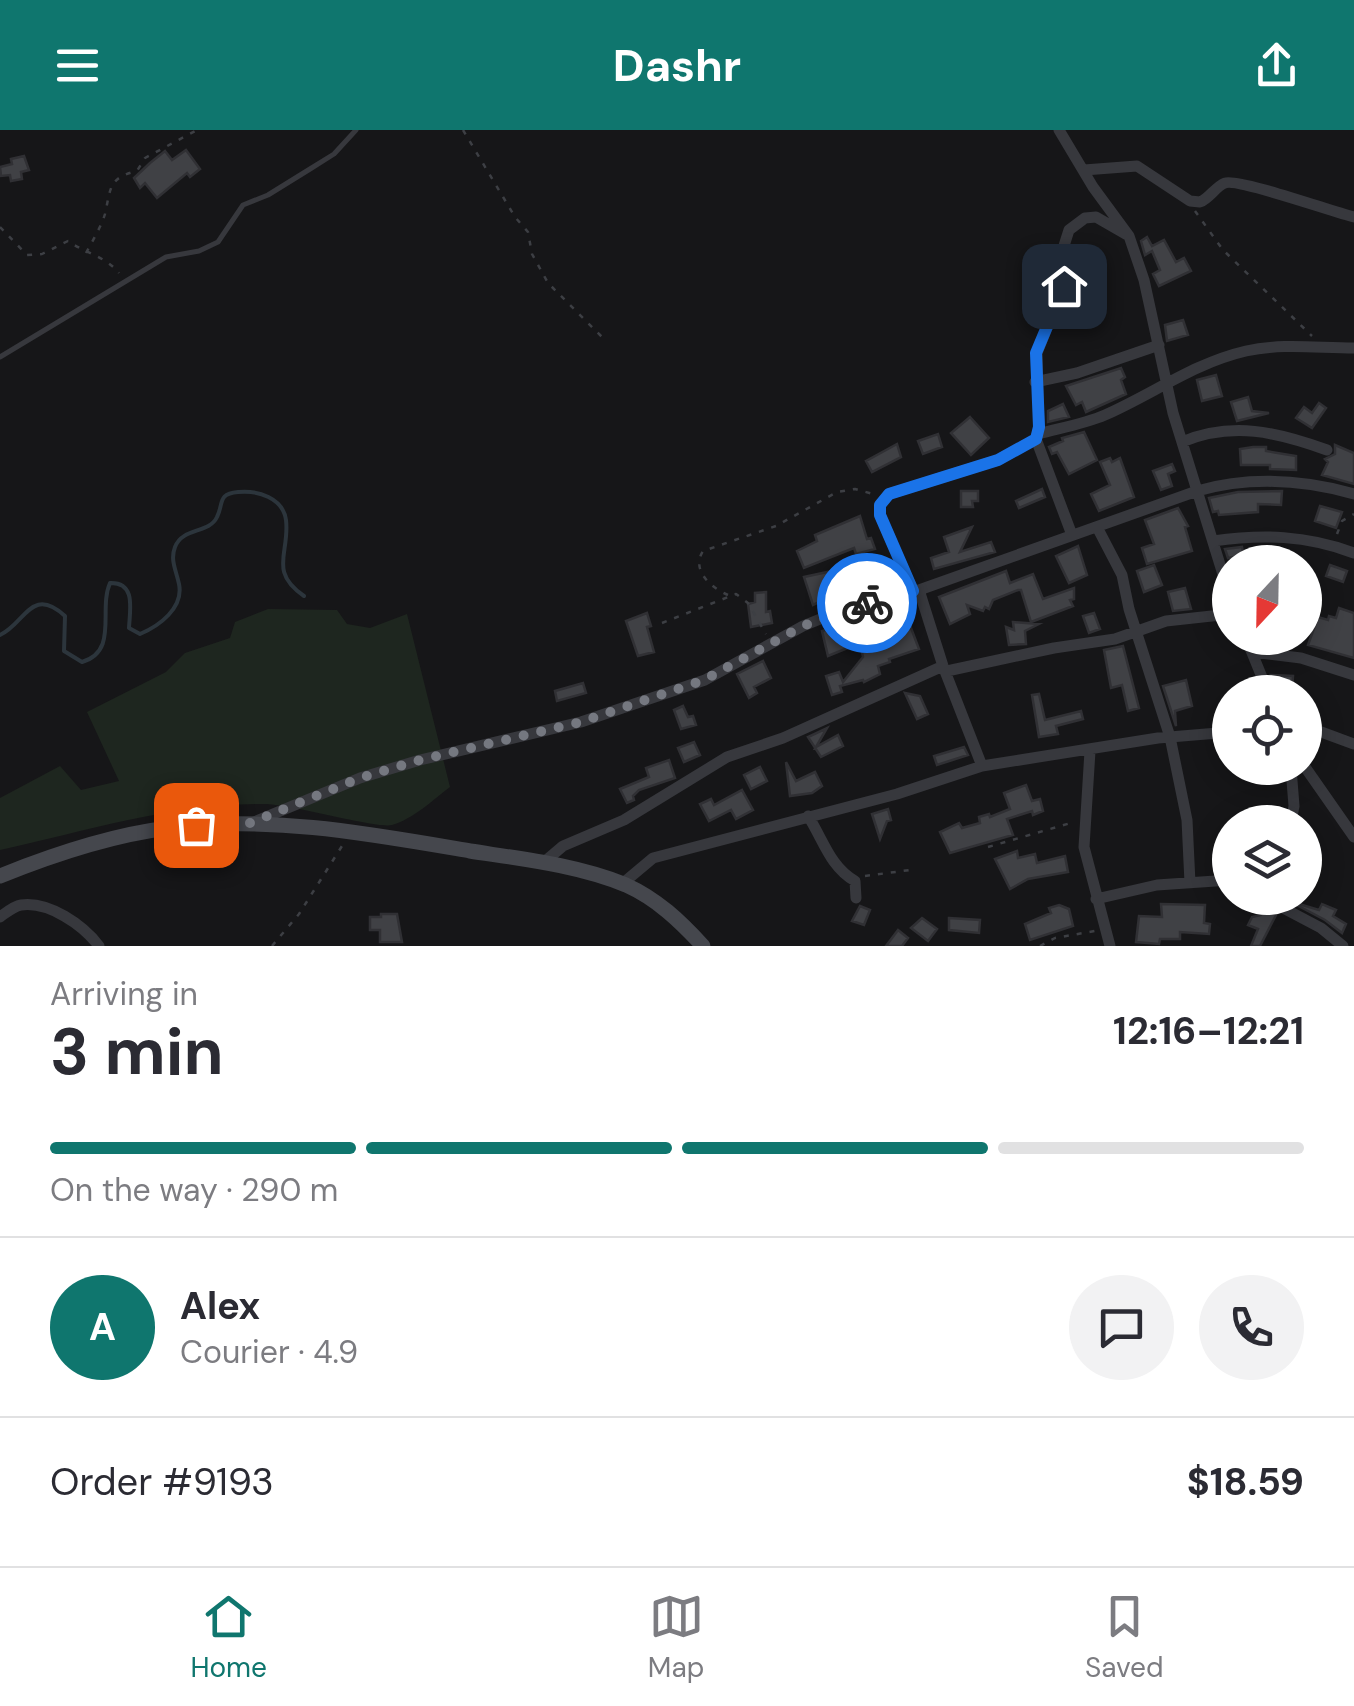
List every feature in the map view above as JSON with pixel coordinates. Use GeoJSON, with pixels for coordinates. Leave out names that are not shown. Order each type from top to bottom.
{"type":"FeatureCollection","features":[{"type":"Feature","properties":{"kind":"main road"},"geometry":{"type":"LineString","coordinates":[[0,876],[67,853],[164,828],[250,823],[351,832],[543,862],[622,884],[676,918],[702,946]]}},
{"type":"Feature","properties":{"kind":"street"},"geometry":{"type":"LineString","coordinates":[[1059,130],[1129,236],[1144,280],[1182,442],[1213,545]]}},
{"type":"Feature","properties":{"kind":"street"},"geometry":{"type":"LineString","coordinates":[[1084,170],[1137,166],[1190,201],[1200,202],[1224,184],[1235,182],[1354,217]]}},
{"type":"Feature","properties":{"kind":"street"},"geometry":{"type":"LineString","coordinates":[[1072,536],[1037,436],[1035,382],[1040,341],[1064,286],[1062,252],[1069,230],[1085,218],[1096,217],[1129,236]]}},
{"type":"Feature","properties":{"kind":"street"},"geometry":{"type":"LineString","coordinates":[[1035,382],[1077,373],[1159,344]]}},
{"type":"Feature","properties":{"kind":"street"},"geometry":{"type":"LineString","coordinates":[[982,766],[916,591],[880,515],[883,500],[903,488],[998,460],[1037,436],[1110,413],[1166,381],[1243,352],[1272,346],[1354,348]]}},
{"type":"Feature","properties":{"kind":"street"},"geometry":{"type":"LineString","coordinates":[[1182,442],[1204,432],[1244,429],[1274,433],[1328,450]]}},
{"type":"Feature","properties":{"kind":"street"},"geometry":{"type":"LineString","coordinates":[[250,823],[360,778],[581,722],[704,680],[835,613],[916,591],[1196,490],[1265,480],[1306,482],[1354,494]]}},
{"type":"Feature","properties":{"kind":"street"},"geometry":{"type":"LineString","coordinates":[[1097,527],[1122,575],[1170,736],[1186,820],[1190,883]]}},
{"type":"Feature","properties":{"kind":"street"},"geometry":{"type":"LineString","coordinates":[[1212,541],[1255,535],[1295,537],[1354,553]]}},
{"type":"Feature","properties":{"kind":"street"},"geometry":{"type":"LineString","coordinates":[[543,862],[563,846],[624,820],[728,757],[783,738],[945,668],[1137,633],[1166,620],[1212,616]]}},
{"type":"Feature","properties":{"kind":"street"},"geometry":{"type":"LineString","coordinates":[[1276,655],[1301,658],[1354,675]]}},
{"type":"Feature","properties":{"kind":"street"},"geometry":{"type":"LineString","coordinates":[[1322,732],[1354,744]]}},
{"type":"Feature","properties":{"kind":"street"},"geometry":{"type":"LineString","coordinates":[[622,884],[654,858],[897,794],[982,766],[1170,736],[1212,733]]}},
{"type":"Feature","properties":{"kind":"street"},"geometry":{"type":"LineString","coordinates":[[1090,751],[1086,861],[1110,946]]}},
{"type":"Feature","properties":{"kind":"street"},"geometry":{"type":"LineString","coordinates":[[1318,785],[1354,837]]}},
{"type":"Feature","properties":{"kind":"street"},"geometry":{"type":"LineString","coordinates":[[808,816],[834,864],[855,881],[856,898]]}},
{"type":"Feature","properties":{"kind":"street"},"geometry":{"type":"LineString","coordinates":[[1096,899],[1157,885],[1212,881]]}},
{"type":"Feature","properties":{"kind":"street"},"geometry":{"type":"LineString","coordinates":[[0,917],[18,906],[35,906],[82,927],[99,946]]}},
{"type":"Feature","properties":{"kind":"street"},"geometry":{"type":"LineString","coordinates":[[1296,915],[1343,946]]}},
{"type":"Feature","properties":{"kind":"lane"},"geometry":{"type":"LineString","coordinates":[[0,357],[166,257],[199,251],[218,242],[243,205],[310,170],[334,154],[356,130]]}},
{"type":"Feature","properties":{"kind":"path"},"geometry":{"type":"LineString","coordinates":[[86,252],[105,214],[110,186],[117,179],[138,172],[145,158],[197,130]]}},
{"type":"Feature","properties":{"kind":"path"},"geometry":{"type":"LineString","coordinates":[[464,130],[515,217],[528,232],[532,254],[548,284],[606,342]]}},
{"type":"Feature","properties":{"kind":"path"},"geometry":{"type":"LineString","coordinates":[[1190,201],[1200,221],[1224,250],[1303,326],[1318,346]]}},
{"type":"Feature","properties":{"kind":"path"},"geometry":{"type":"LineString","coordinates":[[0,228],[27,256],[42,254],[68,241],[106,260],[125,283]]}},
{"type":"Feature","properties":{"kind":"path"},"geometry":{"type":"LineString","coordinates":[[728,596],[712,587],[698,567],[699,556],[707,548],[776,526],[848,489],[860,489],[883,500]]}},
{"type":"Feature","properties":{"kind":"path"},"geometry":{"type":"LineString","coordinates":[[1335,546],[1342,521],[1354,514]]}},
{"type":"Feature","properties":{"kind":"path"},"geometry":{"type":"LineString","coordinates":[[662,623],[736,594],[748,602],[771,645]]}},
{"type":"Feature","properties":{"kind":"path"},"geometry":{"type":"LineString","coordinates":[[988,848],[1085,818]]}},
{"type":"Feature","properties":{"kind":"path"},"geometry":{"type":"LineString","coordinates":[[272,946],[299,914],[351,832]]}},
{"type":"Feature","properties":{"kind":"path"},"geometry":{"type":"LineString","coordinates":[[855,881],[875,873],[910,870]]}},
{"type":"Feature","properties":{"kind":"path"},"geometry":{"type":"LineString","coordinates":[[1040,946],[1055,938],[1106,929]]}},
{"type":"Feature","properties":{"kind":"shaded area"},"geometry":{"type":"Polygon","coordinates":[[[268,609],[337,610],[347,624],[370,628],[407,614],[450,787],[415,814],[392,825],[277,805],[231,805],[131,819],[0,850],[0,798],[60,766],[81,790],[119,781],[87,712],[166,672],[185,653],[230,638],[235,622],[268,609]]]}},
{"type":"Feature","properties":{"kind":"building"},"geometry":{"type":"Polygon","coordinates":[[[186,150],[200,169],[190,177],[187,173],[157,198],[145,183],[140,188],[134,178],[150,163],[165,151],[172,160],[186,150]]]}},
{"type":"Feature","properties":{"kind":"building"},"geometry":{"type":"Polygon","coordinates":[[[24,156],[29,170],[21,172],[22,179],[11,181],[10,175],[1,176],[0,167],[24,156]]]}},
{"type":"Feature","properties":{"kind":"building"},"geometry":{"type":"Polygon","coordinates":[[[1147,237],[1152,246],[1164,240],[1176,262],[1184,258],[1191,271],[1159,286],[1153,274],[1160,270],[1152,251],[1145,255],[1141,241],[1147,237]]]}},
{"type":"Feature","properties":{"kind":"building"},"geometry":{"type":"Polygon","coordinates":[[[1183,320],[1188,335],[1167,341],[1165,325],[1183,320]]]}},
{"type":"Feature","properties":{"kind":"building"},"geometry":{"type":"Polygon","coordinates":[[[1121,368],[1126,394],[1086,412],[1082,402],[1076,405],[1066,386],[1121,368]]]}},
{"type":"Feature","properties":{"kind":"building"},"geometry":{"type":"Polygon","coordinates":[[[1216,375],[1222,396],[1202,401],[1197,380],[1216,375]]]}},
{"type":"Feature","properties":{"kind":"building"},"geometry":{"type":"Polygon","coordinates":[[[1248,397],[1252,411],[1269,413],[1237,421],[1231,402],[1248,397]]]}},
{"type":"Feature","properties":{"kind":"building"},"geometry":{"type":"Polygon","coordinates":[[[1319,403],[1326,408],[1312,428],[1296,418],[1304,407],[1312,413],[1319,403]]]}},
{"type":"Feature","properties":{"kind":"building"},"geometry":{"type":"Polygon","coordinates":[[[1063,404],[1069,417],[1048,422],[1048,411],[1063,404]]]}},
{"type":"Feature","properties":{"kind":"building"},"geometry":{"type":"Polygon","coordinates":[[[970,417],[989,438],[971,455],[951,433],[970,417]]]}},
{"type":"Feature","properties":{"kind":"building"},"geometry":{"type":"Polygon","coordinates":[[[1084,432],[1097,460],[1069,474],[1057,452],[1052,454],[1049,447],[1063,441],[1062,438],[1084,432]]]}},
{"type":"Feature","properties":{"kind":"building"},"geometry":{"type":"Polygon","coordinates":[[[938,434],[942,447],[923,454],[918,441],[938,434]]]}},
{"type":"Feature","properties":{"kind":"building"},"geometry":{"type":"Polygon","coordinates":[[[897,444],[901,457],[872,472],[866,461],[897,444]]]}},
{"type":"Feature","properties":{"kind":"building"},"geometry":{"type":"Polygon","coordinates":[[[1335,445],[1354,453],[1354,484],[1322,475],[1328,462],[1325,459],[1335,454],[1335,445]]]}},
{"type":"Feature","properties":{"kind":"building"},"geometry":{"type":"Polygon","coordinates":[[[1253,447],[1296,456],[1296,470],[1241,465],[1240,449],[1253,447]]]}},
{"type":"Feature","properties":{"kind":"building"},"geometry":{"type":"Polygon","coordinates":[[[1110,458],[1112,462],[1120,458],[1134,497],[1099,511],[1091,494],[1110,485],[1100,462],[1110,458]]]}},
{"type":"Feature","properties":{"kind":"building"},"geometry":{"type":"Polygon","coordinates":[[[1172,464],[1175,471],[1168,474],[1172,486],[1161,490],[1153,471],[1172,464]]]}},
{"type":"Feature","properties":{"kind":"building"},"geometry":{"type":"Polygon","coordinates":[[[1042,489],[1045,497],[1019,508],[1016,501],[1042,489]]]}},
{"type":"Feature","properties":{"kind":"building"},"geometry":{"type":"Polygon","coordinates":[[[961,491],[978,491],[973,507],[961,507],[961,491]]]}},
{"type":"Feature","properties":{"kind":"building"},"geometry":{"type":"Polygon","coordinates":[[[1282,491],[1281,505],[1258,504],[1258,512],[1219,515],[1218,511],[1213,512],[1209,498],[1238,492],[1282,491]]]}},
{"type":"Feature","properties":{"kind":"building"},"geometry":{"type":"Polygon","coordinates":[[[1320,506],[1342,512],[1336,528],[1315,521],[1320,506]]]}},
{"type":"Feature","properties":{"kind":"building"},"geometry":{"type":"Polygon","coordinates":[[[1178,508],[1188,526],[1185,527],[1192,551],[1147,564],[1142,548],[1154,544],[1145,520],[1178,508]]]}},
{"type":"Feature","properties":{"kind":"building"},"geometry":{"type":"Polygon","coordinates":[[[860,516],[867,539],[871,538],[875,549],[856,554],[854,548],[804,568],[797,551],[817,541],[815,535],[860,516]]]}},
{"type":"Feature","properties":{"kind":"building"},"geometry":{"type":"Polygon","coordinates":[[[972,527],[960,552],[991,542],[995,552],[934,569],[931,558],[949,552],[944,537],[972,527]]]}},
{"type":"Feature","properties":{"kind":"building"},"geometry":{"type":"Polygon","coordinates":[[[1078,546],[1087,575],[1069,583],[1056,556],[1078,546]]]}},
{"type":"Feature","properties":{"kind":"building"},"geometry":{"type":"Polygon","coordinates":[[[860,565],[867,580],[851,587],[854,593],[836,600],[834,595],[813,605],[804,577],[860,565]]]}},
{"type":"Feature","properties":{"kind":"building"},"geometry":{"type":"Polygon","coordinates":[[[1154,565],[1162,585],[1144,592],[1137,571],[1154,565]]]}},
{"type":"Feature","properties":{"kind":"building"},"geometry":{"type":"Polygon","coordinates":[[[1330,565],[1347,571],[1343,582],[1326,576],[1330,565]]]}},
{"type":"Feature","properties":{"kind":"building"},"geometry":{"type":"Polygon","coordinates":[[[1006,571],[1010,583],[1033,574],[1043,599],[1074,588],[1074,599],[1070,600],[1073,606],[1031,622],[1018,590],[993,600],[989,609],[985,607],[983,611],[967,605],[970,614],[950,624],[939,597],[1006,571]]]}},
{"type":"Feature","properties":{"kind":"building"},"geometry":{"type":"Polygon","coordinates":[[[1185,588],[1191,609],[1173,611],[1168,592],[1185,588]]]}},
{"type":"Feature","properties":{"kind":"building"},"geometry":{"type":"Polygon","coordinates":[[[766,592],[766,612],[770,611],[772,623],[751,627],[748,604],[755,602],[755,593],[766,592]]]}},
{"type":"Feature","properties":{"kind":"building"},"geometry":{"type":"Polygon","coordinates":[[[903,607],[919,649],[889,659],[890,662],[878,666],[880,674],[864,682],[840,686],[842,692],[832,695],[826,676],[839,672],[843,682],[863,657],[860,643],[828,656],[822,631],[851,622],[853,628],[903,607]]]}},
{"type":"Feature","properties":{"kind":"building"},"geometry":{"type":"Polygon","coordinates":[[[1339,608],[1354,613],[1354,658],[1322,649],[1322,618],[1336,618],[1339,608]]]}},
{"type":"Feature","properties":{"kind":"building"},"geometry":{"type":"Polygon","coordinates":[[[647,613],[654,652],[638,656],[626,621],[647,613]]]}},
{"type":"Feature","properties":{"kind":"building"},"geometry":{"type":"Polygon","coordinates":[[[1094,613],[1100,629],[1089,633],[1083,616],[1094,613]]]}},
{"type":"Feature","properties":{"kind":"building"},"geometry":{"type":"Polygon","coordinates":[[[1013,622],[1039,624],[1025,631],[1026,644],[1009,645],[1006,627],[1014,630],[1013,622]]]}},
{"type":"Feature","properties":{"kind":"building"},"geometry":{"type":"Polygon","coordinates":[[[1123,646],[1139,708],[1128,711],[1122,685],[1111,688],[1104,650],[1123,646]]]}},
{"type":"Feature","properties":{"kind":"building"},"geometry":{"type":"Polygon","coordinates":[[[763,661],[771,678],[754,687],[757,693],[749,698],[737,674],[763,661]]]}},
{"type":"Feature","properties":{"kind":"building"},"geometry":{"type":"Polygon","coordinates":[[[1186,680],[1192,706],[1175,711],[1176,726],[1163,686],[1186,680]]]}},
{"type":"Feature","properties":{"kind":"building"},"geometry":{"type":"Polygon","coordinates":[[[583,683],[586,693],[557,701],[555,691],[583,683]]]}},
{"type":"Feature","properties":{"kind":"building"},"geometry":{"type":"Polygon","coordinates":[[[905,693],[920,696],[928,714],[917,719],[905,693]]]}},
{"type":"Feature","properties":{"kind":"building"},"geometry":{"type":"Polygon","coordinates":[[[1039,694],[1045,720],[1081,711],[1083,719],[1056,726],[1058,734],[1039,737],[1032,695],[1039,694]]]}},
{"type":"Feature","properties":{"kind":"building"},"geometry":{"type":"Polygon","coordinates":[[[683,706],[696,725],[681,729],[674,710],[683,706]]]}},
{"type":"Feature","properties":{"kind":"building"},"geometry":{"type":"Polygon","coordinates":[[[827,728],[816,747],[838,735],[843,746],[821,757],[808,737],[827,728]]]}},
{"type":"Feature","properties":{"kind":"building"},"geometry":{"type":"Polygon","coordinates":[[[694,742],[700,755],[684,762],[678,748],[694,742]]]}},
{"type":"Feature","properties":{"kind":"building"},"geometry":{"type":"Polygon","coordinates":[[[964,747],[968,755],[937,765],[934,756],[964,747]]]}},
{"type":"Feature","properties":{"kind":"building"},"geometry":{"type":"Polygon","coordinates":[[[669,760],[675,778],[639,790],[634,800],[627,803],[620,789],[649,777],[646,768],[669,760]]]}},
{"type":"Feature","properties":{"kind":"building"},"geometry":{"type":"Polygon","coordinates":[[[786,762],[796,781],[815,772],[822,786],[812,793],[790,796],[786,762]]]}},
{"type":"Feature","properties":{"kind":"building"},"geometry":{"type":"Polygon","coordinates":[[[760,767],[767,781],[751,789],[744,775],[760,767]]]}},
{"type":"Feature","properties":{"kind":"building"},"geometry":{"type":"Polygon","coordinates":[[[1026,785],[1032,801],[1040,799],[1043,811],[1007,819],[1013,835],[950,853],[940,832],[959,823],[962,828],[980,823],[979,817],[1010,809],[1004,793],[1026,785]]]}},
{"type":"Feature","properties":{"kind":"building"},"geometry":{"type":"Polygon","coordinates":[[[742,790],[753,810],[736,819],[731,810],[709,821],[700,804],[711,799],[714,805],[742,790]]]}},
{"type":"Feature","properties":{"kind":"building"},"geometry":{"type":"Polygon","coordinates":[[[888,809],[891,820],[880,839],[872,814],[888,809]]]}},
{"type":"Feature","properties":{"kind":"building"},"geometry":{"type":"Polygon","coordinates":[[[1017,851],[1018,858],[1035,854],[1037,863],[1065,856],[1068,872],[1028,879],[1010,889],[995,859],[1017,851]]]}},
{"type":"Feature","properties":{"kind":"building"},"geometry":{"type":"Polygon","coordinates":[[[1161,904],[1205,905],[1204,923],[1210,924],[1209,934],[1180,932],[1180,939],[1160,939],[1159,944],[1136,942],[1139,916],[1162,917],[1161,904]]]}},
{"type":"Feature","properties":{"kind":"building"},"geometry":{"type":"Polygon","coordinates":[[[1322,904],[1336,910],[1333,916],[1346,924],[1342,933],[1316,915],[1322,915],[1322,904]]]}},
{"type":"Feature","properties":{"kind":"building"},"geometry":{"type":"Polygon","coordinates":[[[1059,905],[1069,909],[1073,926],[1030,940],[1025,924],[1051,913],[1049,908],[1059,905]]]}},
{"type":"Feature","properties":{"kind":"building"},"geometry":{"type":"Polygon","coordinates":[[[860,906],[870,910],[864,925],[852,921],[860,906]]]}},
{"type":"Feature","properties":{"kind":"building"},"geometry":{"type":"Polygon","coordinates":[[[397,914],[402,942],[380,942],[380,930],[370,930],[370,917],[397,914]]]}},
{"type":"Feature","properties":{"kind":"building"},"geometry":{"type":"Polygon","coordinates":[[[1276,915],[1260,946],[1251,946],[1258,929],[1248,925],[1252,917],[1276,915]]]}},
{"type":"Feature","properties":{"kind":"building"},"geometry":{"type":"Polygon","coordinates":[[[922,918],[937,929],[928,941],[911,928],[922,918]]]}},
{"type":"Feature","properties":{"kind":"building"},"geometry":{"type":"Polygon","coordinates":[[[949,918],[980,920],[979,933],[949,930],[949,918]]]}},
{"type":"Feature","properties":{"kind":"building"},"geometry":{"type":"Polygon","coordinates":[[[898,930],[908,938],[902,946],[886,946],[898,930]]]}},
{"type":"Feature","properties":{"kind":"waterway"},"geometry":{"type":"LineString","coordinates":[[0,635],[36,605],[44,604],[65,616],[64,651],[82,662],[93,657],[104,639],[110,583],[128,592],[129,628],[140,634],[155,626],[178,601],[175,547],[184,536],[213,522],[224,497],[238,492],[261,494],[275,501],[284,512],[284,570],[293,587],[304,596]]}},
{"type":"Feature","properties":{"kind":"way so far"},"geometry":{"type":"LineString","coordinates":[[196,825],[250,823],[360,778],[581,722],[704,680],[803,626],[867,603]]}},
{"type":"Feature","properties":{"kind":"route"},"geometry":{"type":"LineString","coordinates":[[867,603],[913,591],[880,515],[879,507],[886,497],[903,488],[998,460],[1036,439],[1036,353],[1064,286]]}}]}
